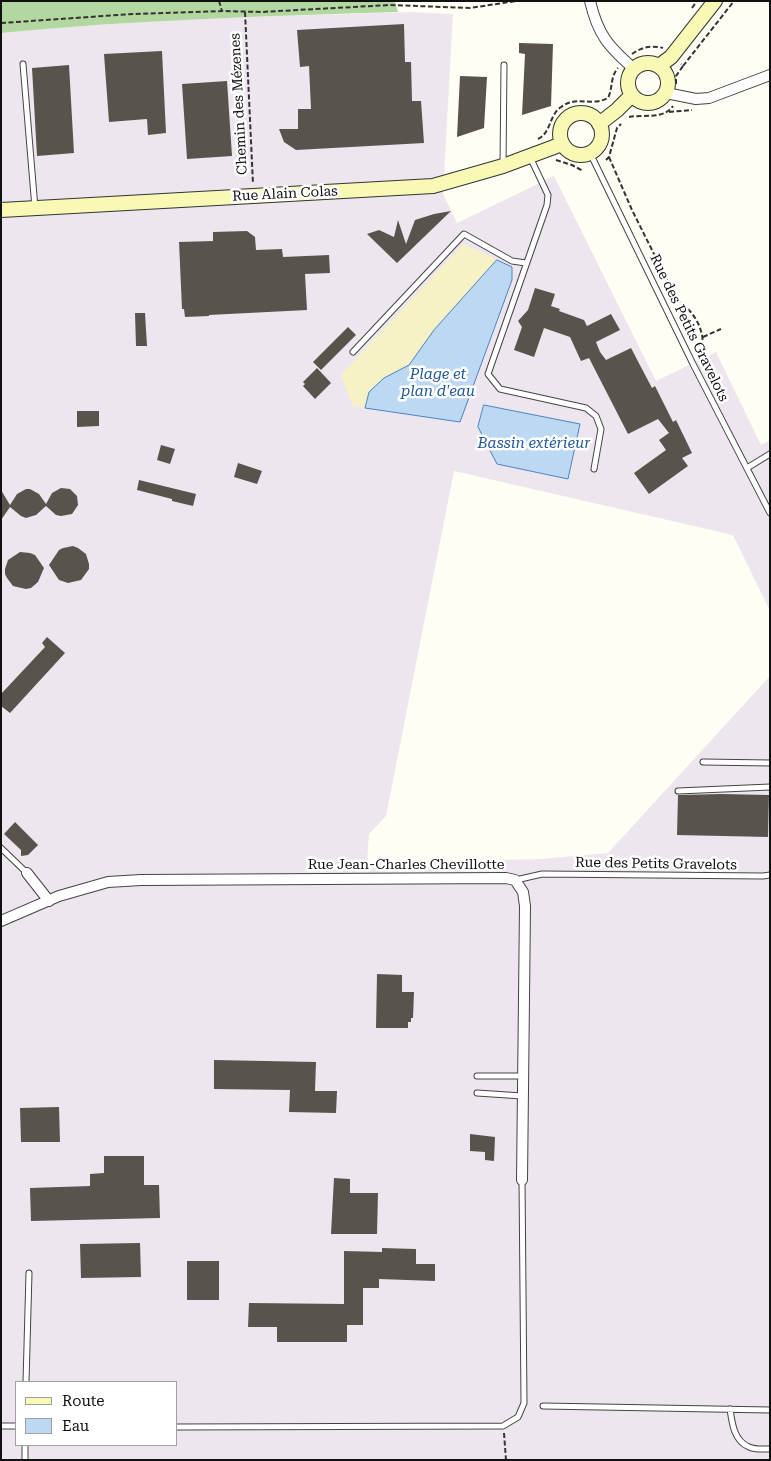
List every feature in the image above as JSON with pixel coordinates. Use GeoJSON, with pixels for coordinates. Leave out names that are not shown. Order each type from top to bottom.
{"type":"FeatureCollection","features":[{"type":"Feature","properties":{"kind":"street"},"geometry":{"type":"LineString","coordinates":[[590,1],[594,20],[601,34],[613,50],[629,65],[628,89],[631,96],[637,101],[645,104],[653,103],[671,94],[696,99],[710,98],[770,75]]}},
{"type":"Feature","properties":{"kind":"street"},"geometry":{"type":"LineString","coordinates":[[659,66],[671,56],[715,1]]}},
{"type":"Feature","properties":{"kind":"street"},"geometry":{"type":"LineString","coordinates":[[629,65],[646,63],[659,66],[668,78],[671,94]]}},
{"type":"Feature","properties":{"kind":"street"},"geometry":{"type":"LineString","coordinates":[[599,124],[631,96]]}},
{"type":"Feature","properties":{"kind":"street"},"geometry":{"type":"LineString","coordinates":[[574,114],[588,115],[599,124],[601,130],[600,143],[590,153],[578,155],[566,149],[562,144],[560,130],[563,123],[574,114]]}},
{"type":"Feature","properties":{"kind":"street","name":"Rue Alain Colas"},"geometry":{"type":"LineString","coordinates":[[1,210],[433,186],[503,166],[562,144]]}},
{"type":"Feature","properties":{"kind":"street"},"geometry":{"type":"LineString","coordinates":[[27,873],[49,900]]}},
{"type":"Feature","properties":{"kind":"street","name":"Rue Jean-Charles Chevillotte"},"geometry":{"type":"LineString","coordinates":[[1,921],[49,900],[108,882],[141,880],[506,878],[515,880],[523,892],[525,906],[522,1180]]}},
{"type":"Feature","properties":{"kind":"lane"},"geometry":{"type":"LineString","coordinates":[[23,64],[34,208]]}},
{"type":"Feature","properties":{"kind":"lane"},"geometry":{"type":"LineString","coordinates":[[503,166],[504,64]]}},
{"type":"Feature","properties":{"kind":"lane","name":"Rue des Petits Gravelots"},"geometry":{"type":"LineString","coordinates":[[590,153],[691,359],[770,513]]}},
{"type":"Feature","properties":{"kind":"lane"},"geometry":{"type":"LineString","coordinates":[[530,156],[548,195],[547,205],[488,374],[500,389],[586,408],[596,416],[601,429],[594,468]]}},
{"type":"Feature","properties":{"kind":"lane"},"geometry":{"type":"LineString","coordinates":[[353,352],[464,234],[512,261],[526,263]]}},
{"type":"Feature","properties":{"kind":"lane"},"geometry":{"type":"LineString","coordinates":[[748,468],[770,454]]}},
{"type":"Feature","properties":{"kind":"lane"},"geometry":{"type":"LineString","coordinates":[[703,762],[770,763]]}},
{"type":"Feature","properties":{"kind":"lane"},"geometry":{"type":"LineString","coordinates":[[678,791],[770,787]]}},
{"type":"Feature","properties":{"kind":"lane"},"geometry":{"type":"LineString","coordinates":[[1,848],[27,873]]}},
{"type":"Feature","properties":{"kind":"lane","name":"Rue des Petits Gravelots"},"geometry":{"type":"LineString","coordinates":[[515,880],[542,874],[770,875]]}},
{"type":"Feature","properties":{"kind":"lane"},"geometry":{"type":"LineString","coordinates":[[477,1076],[522,1076]]}},
{"type":"Feature","properties":{"kind":"lane"},"geometry":{"type":"LineString","coordinates":[[477,1093],[522,1096]]}},
{"type":"Feature","properties":{"kind":"lane"},"geometry":{"type":"LineString","coordinates":[[178,1427],[503,1426],[518,1417],[524,1403],[522,1180]]}},
{"type":"Feature","properties":{"kind":"lane"},"geometry":{"type":"LineString","coordinates":[[26,1381],[29,1273]]}},
{"type":"Feature","properties":{"kind":"lane"},"geometry":{"type":"LineString","coordinates":[[542,1406],[770,1410]]}},
{"type":"Feature","properties":{"kind":"lane"},"geometry":{"type":"LineString","coordinates":[[730,1409],[733,1426],[740,1440],[750,1448],[770,1449]]}},
{"type":"Feature","properties":{"kind":"lane"},"geometry":{"type":"LineString","coordinates":[[1,1426],[15,1426]]}},
{"type":"Feature","properties":{"kind":"lane"},"geometry":{"type":"LineString","coordinates":[[25,1446],[25,1460]]}},
{"type":"Feature","properties":{"kind":"path"},"geometry":{"type":"LineString","coordinates":[[219,1],[222,11]]}},
{"type":"Feature","properties":{"kind":"path"},"geometry":{"type":"LineString","coordinates":[[1,23],[133,14],[222,11],[261,12],[390,5],[470,8],[516,1]]}},
{"type":"Feature","properties":{"kind":"path"},"geometry":{"type":"LineString","coordinates":[[606,160],[609,157],[617,128],[625,119],[631,116],[652,116],[668,112],[672,107],[671,94],[676,76],[734,1]]}},
{"type":"Feature","properties":{"kind":"path","name":"Chemin des Mézenes"},"geometry":{"type":"LineString","coordinates":[[245,12],[253,196]]}},
{"type":"Feature","properties":{"kind":"path"},"geometry":{"type":"LineString","coordinates":[[534,140],[547,131],[551,118],[562,106],[579,100],[596,103],[608,98],[614,72],[629,65],[642,48],[650,46],[662,48],[683,66]]}},
{"type":"Feature","properties":{"kind":"path"},"geometry":{"type":"LineString","coordinates":[[608,98],[617,110]]}},
{"type":"Feature","properties":{"kind":"path"},"geometry":{"type":"LineString","coordinates":[[609,157],[632,210],[676,300],[688,308],[694,315],[703,337],[702,353],[691,359]]}},
{"type":"Feature","properties":{"kind":"path"},"geometry":{"type":"LineString","coordinates":[[703,337],[721,329]]}},
{"type":"Feature","properties":{"kind":"path"},"geometry":{"type":"LineString","coordinates":[[503,1426],[506,1460]]}},
{"type":"Feature","properties":{"kind":"shaded area"},"geometry":{"type":"Polygon","coordinates":[[[411,12],[453,14],[443,194],[457,223],[554,176],[656,381],[716,352],[761,445],[770,440],[770,611],[733,535],[454,471],[386,816],[369,834],[367,863],[541,859],[608,853],[770,676],[770,1460],[1,1460],[1,33],[184,19],[411,12]]]}},
{"type":"Feature","properties":{"kind":"green space"},"geometry":{"type":"Polygon","coordinates":[[[1,1],[395,1],[398,12],[150,22],[1,33],[1,1]]]}},
{"type":"Feature","properties":{"kind":"sand"},"geometry":{"type":"Polygon","coordinates":[[[463,244],[497,260],[434,330],[409,365],[384,378],[369,392],[365,408],[353,406],[341,375],[463,244]]]}},
{"type":"Feature","properties":{"kind":"water","name":"Plage et plan d'eau"},"geometry":{"type":"Polygon","coordinates":[[[497,260],[512,267],[512,280],[460,422],[365,408],[369,392],[384,378],[409,365],[434,330],[497,260]]]}},
{"type":"Feature","properties":{"kind":"water","name":"Bassin extérieur"},"geometry":{"type":"Polygon","coordinates":[[[484,405],[580,424],[568,479],[497,464],[478,427],[484,405]]]}},
{"type":"Feature","properties":{"kind":"building"},"geometry":{"type":"Polygon","coordinates":[[[404,24],[405,62],[411,62],[412,101],[421,101],[424,143],[296,150],[284,142],[279,129],[298,129],[298,109],[311,109],[309,66],[300,67],[297,30],[404,24]]]}},
{"type":"Feature","properties":{"kind":"building"},"geometry":{"type":"Polygon","coordinates":[[[519,43],[553,44],[551,106],[522,115],[525,54],[519,53],[519,43]]]}},
{"type":"Feature","properties":{"kind":"building"},"geometry":{"type":"Polygon","coordinates":[[[162,51],[166,133],[148,135],[147,119],[109,122],[104,54],[162,51]]]}},
{"type":"Feature","properties":{"kind":"building"},"geometry":{"type":"Polygon","coordinates":[[[69,65],[74,153],[37,156],[32,68],[69,65]]]}},
{"type":"Feature","properties":{"kind":"building"},"geometry":{"type":"Polygon","coordinates":[[[460,76],[487,77],[484,128],[457,137],[460,76]]]}},
{"type":"Feature","properties":{"kind":"building"},"geometry":{"type":"Polygon","coordinates":[[[227,81],[232,156],[187,159],[182,84],[227,81]]]}},
{"type":"Feature","properties":{"kind":"building"},"geometry":{"type":"Polygon","coordinates":[[[451,211],[397,263],[367,234],[379,230],[394,237],[398,220],[406,244],[415,220],[451,211]]]}},
{"type":"Feature","properties":{"kind":"building"},"geometry":{"type":"Polygon","coordinates":[[[247,231],[255,237],[256,250],[282,249],[283,257],[329,255],[330,273],[305,274],[307,310],[185,317],[184,309],[182,309],[179,242],[213,241],[213,232],[247,231]]]}},
{"type":"Feature","properties":{"kind":"building"},"geometry":{"type":"Polygon","coordinates":[[[535,288],[555,294],[551,306],[584,320],[587,326],[611,314],[620,330],[596,342],[600,352],[606,360],[631,348],[652,388],[655,386],[673,422],[676,420],[692,453],[682,458],[688,466],[649,494],[634,473],[666,450],[659,440],[669,433],[658,419],[628,434],[589,358],[581,361],[570,337],[544,328],[534,357],[514,350],[522,327],[518,321],[528,310],[535,288]]]}},
{"type":"Feature","properties":{"kind":"building"},"geometry":{"type":"Polygon","coordinates":[[[135,313],[145,313],[147,346],[136,346],[135,313]]]}},
{"type":"Feature","properties":{"kind":"building"},"geometry":{"type":"Polygon","coordinates":[[[348,327],[356,335],[321,370],[313,362],[348,327]]]}},
{"type":"Feature","properties":{"kind":"building"},"geometry":{"type":"Polygon","coordinates":[[[317,368],[331,383],[315,399],[303,386],[305,384],[303,382],[317,368]]]}},
{"type":"Feature","properties":{"kind":"building"},"geometry":{"type":"Polygon","coordinates":[[[77,411],[99,411],[99,426],[77,427],[77,411]]]}},
{"type":"Feature","properties":{"kind":"building"},"geometry":{"type":"Polygon","coordinates":[[[161,445],[175,449],[170,464],[157,460],[161,445]]]}},
{"type":"Feature","properties":{"kind":"building"},"geometry":{"type":"Polygon","coordinates":[[[238,463],[262,471],[257,484],[234,477],[238,463]]]}},
{"type":"Feature","properties":{"kind":"building"},"geometry":{"type":"Polygon","coordinates":[[[139,480],[196,494],[193,506],[137,490],[139,480]]]}},
{"type":"Feature","properties":{"kind":"building"},"geometry":{"type":"Polygon","coordinates":[[[61,488],[70,489],[77,496],[78,505],[72,514],[56,515],[46,506],[36,515],[26,518],[10,507],[1,520],[1,490],[10,505],[17,494],[26,489],[39,494],[46,504],[52,493],[61,488]]]}},
{"type":"Feature","properties":{"kind":"building"},"geometry":{"type":"Polygon","coordinates":[[[73,546],[86,554],[89,569],[81,580],[68,583],[59,580],[49,565],[59,550],[73,546]]]}},
{"type":"Feature","properties":{"kind":"building"},"geometry":{"type":"Polygon","coordinates":[[[20,552],[35,555],[44,568],[38,582],[31,588],[26,589],[13,586],[5,574],[8,560],[20,552]]]}},
{"type":"Feature","properties":{"kind":"building"},"geometry":{"type":"Polygon","coordinates":[[[47,637],[65,653],[10,713],[1,706],[1,694],[45,647],[42,643],[47,637]]]}},
{"type":"Feature","properties":{"kind":"building"},"geometry":{"type":"Polygon","coordinates":[[[678,795],[769,795],[768,837],[677,835],[678,795]]]}},
{"type":"Feature","properties":{"kind":"building"},"geometry":{"type":"Polygon","coordinates":[[[15,822],[38,845],[28,855],[21,856],[21,850],[4,834],[15,822]]]}},
{"type":"Feature","properties":{"kind":"building"},"geometry":{"type":"Polygon","coordinates":[[[377,974],[402,975],[402,992],[414,992],[413,1018],[411,1018],[411,1022],[408,1022],[408,1028],[376,1028],[377,974]]]}},
{"type":"Feature","properties":{"kind":"building"},"geometry":{"type":"Polygon","coordinates":[[[214,1060],[316,1062],[315,1091],[337,1091],[336,1113],[289,1112],[290,1090],[214,1089],[214,1060]]]}},
{"type":"Feature","properties":{"kind":"building"},"geometry":{"type":"Polygon","coordinates":[[[59,1107],[60,1142],[21,1142],[20,1108],[59,1107]]]}},
{"type":"Feature","properties":{"kind":"building"},"geometry":{"type":"Polygon","coordinates":[[[470,1134],[495,1137],[494,1161],[485,1160],[485,1152],[470,1151],[470,1134]]]}},
{"type":"Feature","properties":{"kind":"building"},"geometry":{"type":"Polygon","coordinates":[[[104,1156],[144,1156],[144,1185],[159,1185],[160,1218],[31,1221],[30,1188],[90,1186],[90,1174],[104,1173],[104,1156]]]}},
{"type":"Feature","properties":{"kind":"building"},"geometry":{"type":"Polygon","coordinates":[[[334,1178],[350,1179],[350,1193],[378,1193],[377,1234],[331,1234],[334,1178]]]}},
{"type":"Feature","properties":{"kind":"building"},"geometry":{"type":"Polygon","coordinates":[[[140,1243],[141,1277],[81,1278],[80,1244],[140,1243]]]}},
{"type":"Feature","properties":{"kind":"building"},"geometry":{"type":"Polygon","coordinates":[[[382,1248],[416,1249],[416,1264],[435,1264],[435,1281],[379,1279],[379,1288],[363,1288],[363,1325],[347,1325],[347,1342],[277,1342],[277,1327],[248,1327],[249,1303],[344,1304],[344,1251],[382,1252],[382,1248]]]}},
{"type":"Feature","properties":{"kind":"building"},"geometry":{"type":"Polygon","coordinates":[[[187,1261],[219,1261],[219,1300],[187,1300],[187,1261]]]}}]}
